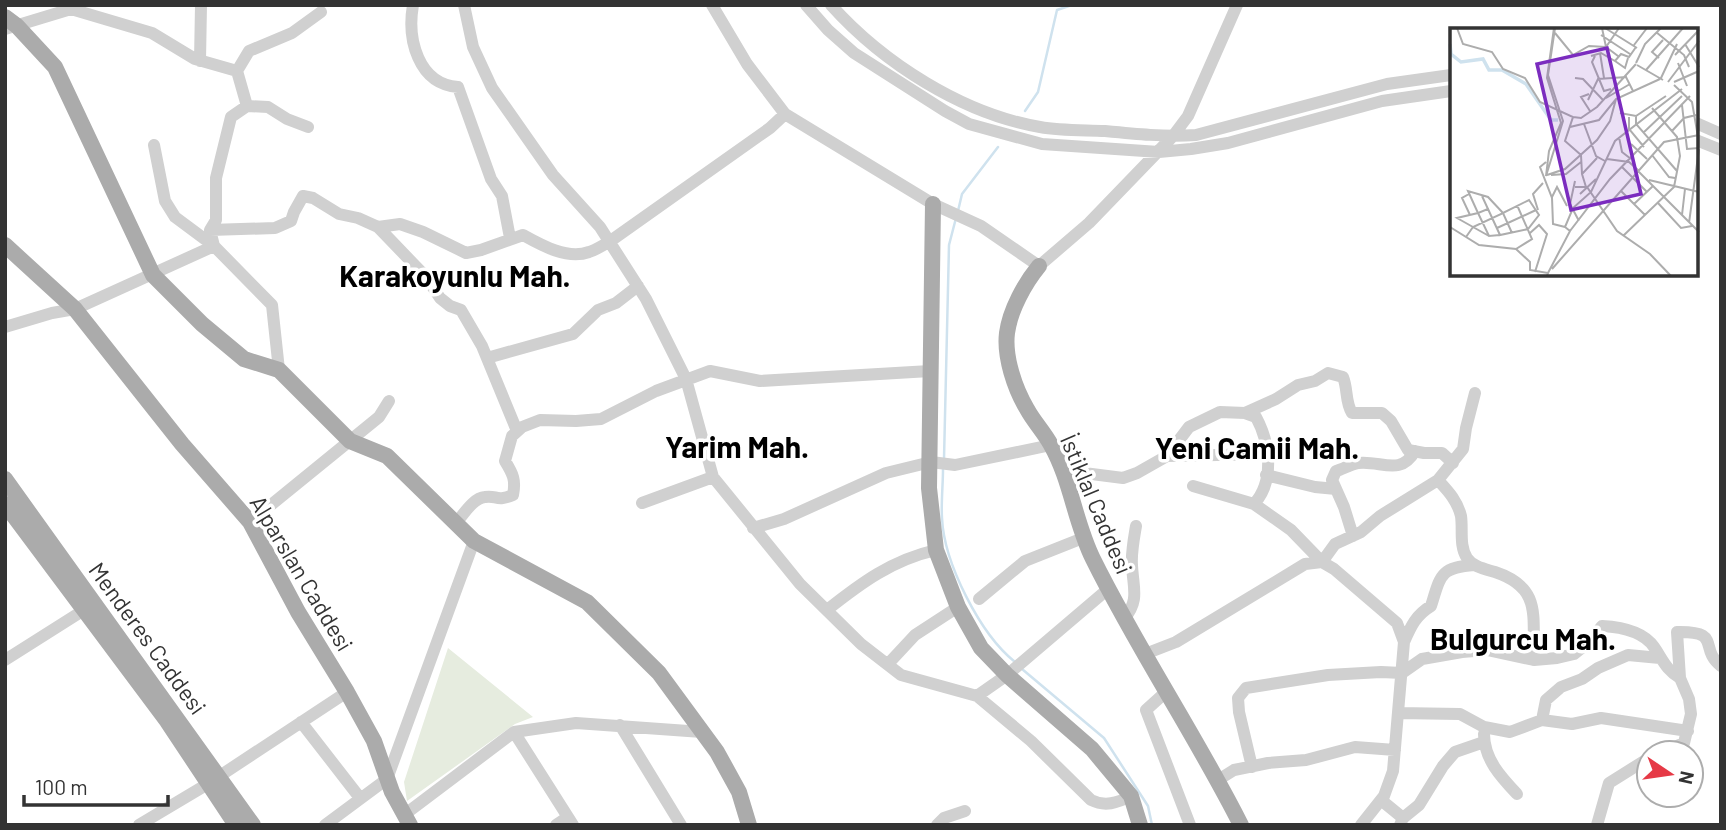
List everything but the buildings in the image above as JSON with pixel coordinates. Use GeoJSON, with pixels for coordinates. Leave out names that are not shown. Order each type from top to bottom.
{"type":"FeatureCollection","features":[{"type":"Feature","properties":{"kind":"main road"},"geometry":{"type":"LineString","coordinates":[[9,24],[55,67],[153,275],[202,324],[244,359],[279,370],[350,441],[387,456],[474,541],[587,602],[659,673],[717,752],[739,792],[749,825]]}},
{"type":"Feature","properties":{"kind":"main road"},"geometry":{"type":"LineString","coordinates":[[940,207],[930,370],[929,488],[936,550],[958,607],[981,648],[1012,670],[1092,749],[1131,796],[1140,825]]}},
{"type":"Feature","properties":{"kind":"main road","name":"Alparslan Caddesi"},"geometry":{"type":"LineString","coordinates":[[5,245],[75,309],[182,444],[250,522],[298,612],[374,741],[387,779],[407,820]]}},
{"type":"Feature","properties":{"kind":"main road","name":"İstiklal Caddesi"},"geometry":{"type":"LineString","coordinates":[[1039,266],[1023,285],[1007,333],[1014,379],[1026,409],[1051,445],[1066,481],[1083,538],[1108,589],[1218,779],[1241,825]]}},
{"type":"Feature","properties":{"kind":"main road","name":"Menderes Caddesi"},"geometry":{"type":"LineString","coordinates":[[5,480],[214,779],[236,825]]}},
{"type":"Feature","properties":{"kind":"main road","name":"Menderes Caddesi"},"geometry":{"type":"LineString","coordinates":[[5,504],[214,779],[253,825]]}},
{"type":"Feature","properties":{"kind":"street"},"geometry":{"type":"LineString","coordinates":[[200,61],[201,5]]}},
{"type":"Feature","properties":{"kind":"street"},"geometry":{"type":"LineString","coordinates":[[413,5],[410,24],[412,42],[419,60],[436,80],[445,86],[458,87],[491,179],[502,196],[510,239]]}},
{"type":"Feature","properties":{"kind":"street"},"geometry":{"type":"LineString","coordinates":[[464,5],[473,47],[492,88],[553,175],[600,228],[638,286],[686,379],[713,477],[800,584],[861,644],[901,676],[977,696],[1031,741],[1091,800],[1110,804],[1131,796]]}},
{"type":"Feature","properties":{"kind":"street"},"geometry":{"type":"LineString","coordinates":[[712,5],[753,72],[785,114],[940,207],[981,226],[1039,266],[1089,223],[1173,136],[1188,116],[1237,5]]}},
{"type":"Feature","properties":{"kind":"street"},"geometry":{"type":"LineString","coordinates":[[806,5],[828,30],[889,77],[969,124],[1042,144],[1159,152],[1228,143],[1382,101],[1450,91]]}},
{"type":"Feature","properties":{"kind":"street"},"geometry":{"type":"LineString","coordinates":[[831,5],[867,42],[969,106],[1041,127],[1173,136],[1196,135],[1387,84],[1450,75]]}},
{"type":"Feature","properties":{"kind":"street"},"geometry":{"type":"LineString","coordinates":[[9,24],[70,7],[152,33],[200,61],[237,71]]}},
{"type":"Feature","properties":{"kind":"street"},"geometry":{"type":"LineString","coordinates":[[247,106],[237,71],[248,51],[292,33],[321,12]]}},
{"type":"Feature","properties":{"kind":"street"},"geometry":{"type":"LineString","coordinates":[[214,246],[210,230],[216,220],[216,178],[231,117],[247,106],[268,107],[287,119],[308,127]]}},
{"type":"Feature","properties":{"kind":"street"},"geometry":{"type":"LineString","coordinates":[[378,227],[400,224],[466,253],[523,235],[546,248],[565,253],[587,253],[609,242],[770,128],[785,114]]}},
{"type":"Feature","properties":{"kind":"street"},"geometry":{"type":"LineString","coordinates":[[1698,124],[1721,134]]}},
{"type":"Feature","properties":{"kind":"street"},"geometry":{"type":"LineString","coordinates":[[1698,140],[1721,150]]}},
{"type":"Feature","properties":{"kind":"street"},"geometry":{"type":"LineString","coordinates":[[154,145],[164,201],[175,216],[214,246],[272,305],[279,370]]}},
{"type":"Feature","properties":{"kind":"street"},"geometry":{"type":"LineString","coordinates":[[210,230],[275,228],[292,221],[303,196],[313,198],[339,214],[358,218],[378,227],[426,277],[440,298],[461,310],[487,358],[517,431]]}},
{"type":"Feature","properties":{"kind":"street"},"geometry":{"type":"LineString","coordinates":[[5,327],[75,309],[214,246]]}},
{"type":"Feature","properties":{"kind":"street"},"geometry":{"type":"LineString","coordinates":[[487,358],[573,334],[598,310],[616,303],[638,286]]}},
{"type":"Feature","properties":{"kind":"street"},"geometry":{"type":"LineString","coordinates":[[456,523],[473,503],[486,497],[500,500],[513,495],[516,483],[505,461],[512,436],[540,420],[601,419],[686,379],[710,371],[760,381],[930,370]]}},
{"type":"Feature","properties":{"kind":"street"},"geometry":{"type":"LineString","coordinates":[[1245,413],[1276,399],[1298,385],[1315,381],[1328,373],[1338,374],[1343,377],[1347,405],[1352,413],[1382,413],[1391,421],[1408,450],[1442,453],[1453,463]]}},
{"type":"Feature","properties":{"kind":"street"},"geometry":{"type":"LineString","coordinates":[[1145,654],[1176,642],[1305,564],[1322,562],[1335,544],[1353,536],[1438,480],[1463,449],[1475,393]]}},
{"type":"Feature","properties":{"kind":"street"},"geometry":{"type":"LineString","coordinates":[[250,522],[379,417],[389,401]]}},
{"type":"Feature","properties":{"kind":"street"},"geometry":{"type":"LineString","coordinates":[[1167,456],[1189,427],[1220,412],[1245,413],[1256,417],[1264,433],[1268,454],[1264,493],[1254,504]]}},
{"type":"Feature","properties":{"kind":"street"},"geometry":{"type":"LineString","coordinates":[[753,528],[784,519],[886,473],[931,462],[955,465],[1051,445]]}},
{"type":"Feature","properties":{"kind":"street"},"geometry":{"type":"LineString","coordinates":[[1353,536],[1332,480],[1336,471],[1358,463],[1399,466],[1410,461],[1415,452]]}},
{"type":"Feature","properties":{"kind":"street"},"geometry":{"type":"LineString","coordinates":[[1066,481],[1084,473],[1123,478],[1167,456],[1268,454]]}},
{"type":"Feature","properties":{"kind":"street"},"geometry":{"type":"LineString","coordinates":[[1266,475],[1315,487],[1336,489]]}},
{"type":"Feature","properties":{"kind":"street"},"geometry":{"type":"LineString","coordinates":[[642,503],[713,477]]}},
{"type":"Feature","properties":{"kind":"street"},"geometry":{"type":"LineString","coordinates":[[1438,480],[1455,499],[1461,517],[1462,545],[1466,557],[1474,565]]}},
{"type":"Feature","properties":{"kind":"street"},"geometry":{"type":"LineString","coordinates":[[1193,486],[1254,504],[1291,530],[1322,562],[1334,569],[1396,623],[1405,642]]}},
{"type":"Feature","properties":{"kind":"street"},"geometry":{"type":"LineString","coordinates":[[1124,619],[1134,608],[1135,585],[1131,564],[1136,526]]}},
{"type":"Feature","properties":{"kind":"street"},"geometry":{"type":"LineString","coordinates":[[979,599],[1024,561],[1083,538]]}},
{"type":"Feature","properties":{"kind":"street"},"geometry":{"type":"LineString","coordinates":[[325,825],[387,779],[474,541]]}},
{"type":"Feature","properties":{"kind":"street"},"geometry":{"type":"LineString","coordinates":[[827,610],[875,573],[912,556],[936,550]]}},
{"type":"Feature","properties":{"kind":"street"},"geometry":{"type":"LineString","coordinates":[[1361,825],[1381,800],[1393,771],[1405,642],[1412,624],[1422,611],[1431,606],[1441,574],[1452,567],[1474,565],[1522,585],[1532,601],[1534,660]]}},
{"type":"Feature","properties":{"kind":"street"},"geometry":{"type":"LineString","coordinates":[[977,696],[1108,589]]}},
{"type":"Feature","properties":{"kind":"street"},"geometry":{"type":"LineString","coordinates":[[888,664],[915,635],[958,607]]}},
{"type":"Feature","properties":{"kind":"street"},"geometry":{"type":"LineString","coordinates":[[7,654],[84,610]]}},
{"type":"Feature","properties":{"kind":"street"},"geometry":{"type":"LineString","coordinates":[[1252,766],[1238,698],[1247,688],[1328,675],[1381,671],[1402,673],[1422,659],[1462,652],[1487,650],[1534,660],[1557,658],[1574,654],[1590,641],[1602,625],[1620,627],[1638,634],[1653,645],[1670,672],[1680,678]]}},
{"type":"Feature","properties":{"kind":"street"},"geometry":{"type":"LineString","coordinates":[[1685,739],[1691,714],[1689,699],[1680,678],[1677,632],[1695,632],[1704,636],[1713,658],[1721,666]]}},
{"type":"Feature","properties":{"kind":"street"},"geometry":{"type":"LineString","coordinates":[[1542,720],[1546,701],[1561,687],[1583,679],[1598,668],[1628,655],[1660,657]]}},
{"type":"Feature","properties":{"kind":"street"},"geometry":{"type":"LineString","coordinates":[[1167,691],[1146,710],[1190,825]]}},
{"type":"Feature","properties":{"kind":"street"},"geometry":{"type":"LineString","coordinates":[[139,825],[347,692]]}},
{"type":"Feature","properties":{"kind":"street"},"geometry":{"type":"LineString","coordinates":[[1398,713],[1460,713],[1484,727],[1510,732],[1542,720],[1572,724],[1601,718],[1688,731]]}},
{"type":"Feature","properties":{"kind":"street"},"geometry":{"type":"LineString","coordinates":[[301,722],[360,798]]}},
{"type":"Feature","properties":{"kind":"street"},"geometry":{"type":"LineString","coordinates":[[407,820],[514,732],[576,723],[702,732]]}},
{"type":"Feature","properties":{"kind":"street"},"geometry":{"type":"LineString","coordinates":[[620,725],[681,825]]}},
{"type":"Feature","properties":{"kind":"street"},"geometry":{"type":"LineString","coordinates":[[1484,727],[1484,749],[1499,774],[1517,794]]}},
{"type":"Feature","properties":{"kind":"street"},"geometry":{"type":"LineString","coordinates":[[514,732],[570,821],[556,825]]}},
{"type":"Feature","properties":{"kind":"street"},"geometry":{"type":"LineString","coordinates":[[1381,800],[1401,821],[1419,805],[1455,752],[1484,742]]}},
{"type":"Feature","properties":{"kind":"street"},"geometry":{"type":"LineString","coordinates":[[1218,779],[1234,770],[1306,760],[1355,747],[1395,751]]}},
{"type":"Feature","properties":{"kind":"street"},"geometry":{"type":"LineString","coordinates":[[1597,825],[1609,783],[1635,767]]}},
{"type":"Feature","properties":{"kind":"street"},"geometry":{"type":"LineString","coordinates":[[937,825],[944,818],[965,811]]}},
{"type":"Feature","properties":{"kind":"shaded area"},"geometry":{"type":"Polygon","coordinates":[[[448,648],[533,717],[515,724],[407,801],[404,782],[448,648]]]}},
{"type":"Feature","properties":{"kind":"waterway"},"geometry":{"type":"LineString","coordinates":[[1025,111],[1038,92],[1057,10],[1072,5]]}},
{"type":"Feature","properties":{"kind":"waterway"},"geometry":{"type":"LineString","coordinates":[[958,211],[962,194],[998,147]]}},
{"type":"Feature","properties":{"kind":"waterway"},"geometry":{"type":"LineString","coordinates":[[944,459],[949,245],[956,218]]}},
{"type":"Feature","properties":{"kind":"waterway"},"geometry":{"type":"LineString","coordinates":[[943,469],[942,512],[949,556],[977,616],[1002,650],[1015,662]]}},
{"type":"Feature","properties":{"kind":"waterway"},"geometry":{"type":"LineString","coordinates":[[1022,669],[1104,738],[1148,806],[1152,825]]}},
{"type":"Feature","properties":{"kind":"district","name":"Karakoyunlu Mah."},"geometry":{"type":"Point","coordinates":[455,275]}},
{"type":"Feature","properties":{"kind":"district","name":"Yarim Mah."},"geometry":{"type":"Point","coordinates":[737,446]}},
{"type":"Feature","properties":{"kind":"district","name":"Yeni Camii Mah."},"geometry":{"type":"Point","coordinates":[1257,447]}},
{"type":"Feature","properties":{"kind":"district","name":"Bulgurcu Mah."},"geometry":{"type":"Point","coordinates":[1523,638]}}]}
